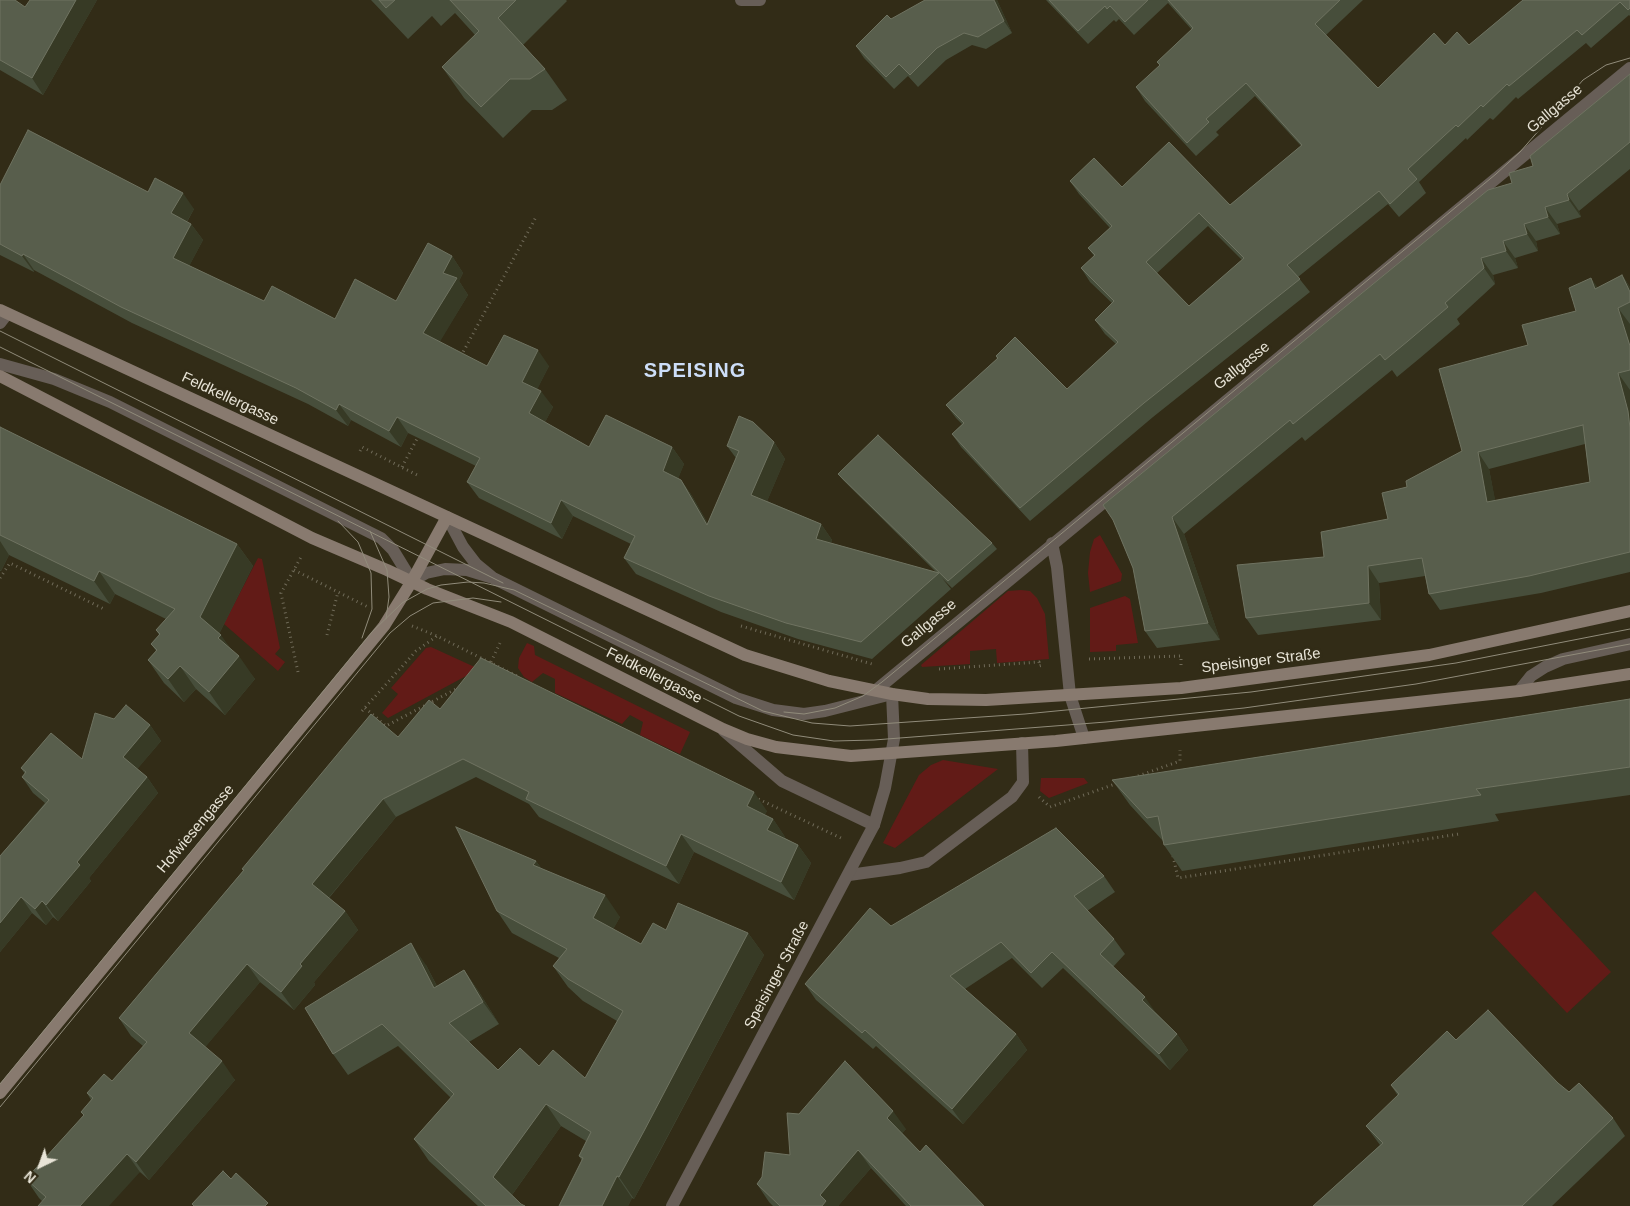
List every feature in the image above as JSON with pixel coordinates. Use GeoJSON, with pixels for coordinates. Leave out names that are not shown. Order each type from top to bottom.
{"type":"FeatureCollection","features":[{"type":"Feature","properties":{"kind":"main road","name":"Feldkellergasse"},"geometry":{"type":"LineString","coordinates":[[2,316],[447,517],[745,656],[829,681],[875,691]]}},
{"type":"Feature","properties":{"kind":"main road","name":"Feldkellergasse"},"geometry":{"type":"LineString","coordinates":[[0,376],[312,538],[427,589],[511,622],[722,729],[757,742],[813,753],[851,756],[892,753]]}},
{"type":"Feature","properties":{"kind":"main road","name":"Hofwiesengasse"},"geometry":{"type":"LineString","coordinates":[[0,1093],[304,726],[390,619],[447,517]]}},
{"type":"Feature","properties":{"kind":"main road","name":"Speisinger Straße"},"geometry":{"type":"LineString","coordinates":[[875,691],[928,699],[986,700],[1181,688],[1429,655],[1630,611]]}},
{"type":"Feature","properties":{"kind":"main road"},"geometry":{"type":"LineString","coordinates":[[892,753],[1084,738],[1519,691],[1630,674]]}},
{"type":"Feature","properties":{"kind":"street"},"geometry":{"type":"LineString","coordinates":[[741,0],[760,0]]}},
{"type":"Feature","properties":{"kind":"street","name":"Gallgasse"},"geometry":{"type":"LineString","coordinates":[[875,691],[1052,543],[1630,68]]}},
{"type":"Feature","properties":{"kind":"street"},"geometry":{"type":"LineString","coordinates":[[0,364],[54,379],[110,402],[381,538],[393,550],[412,581]]}},
{"type":"Feature","properties":{"kind":"street","name":"Feldkellergasse"},"geometry":{"type":"LineString","coordinates":[[447,517],[463,547],[476,564],[493,578]]}},
{"type":"Feature","properties":{"kind":"street"},"geometry":{"type":"LineString","coordinates":[[1052,543],[1057,567],[1070,695],[1084,738]]}},
{"type":"Feature","properties":{"kind":"street","name":"Feldkellergasse"},"geometry":{"type":"LineString","coordinates":[[412,581],[426,573],[444,569],[466,570],[493,578],[725,693],[761,707],[793,714],[813,713],[892,694]]}},
{"type":"Feature","properties":{"kind":"street"},"geometry":{"type":"LineString","coordinates":[[1519,691],[1531,676],[1563,659],[1630,644]]}},
{"type":"Feature","properties":{"kind":"street","name":"Speisinger Straße"},"geometry":{"type":"LineString","coordinates":[[672,1206],[874,825],[885,788],[892,753],[894,724],[892,694]]}},
{"type":"Feature","properties":{"kind":"street"},"geometry":{"type":"LineString","coordinates":[[722,729],[782,781],[874,825]]}},
{"type":"Feature","properties":{"kind":"street"},"geometry":{"type":"LineString","coordinates":[[849,875],[900,868],[926,862],[1004,803],[1023,782],[1022,744]]}},
{"type":"Feature","properties":{"kind":"path"},"geometry":{"type":"LineString","coordinates":[[457,364],[536,216]]}},
{"type":"Feature","properties":{"kind":"path"},"geometry":{"type":"LineString","coordinates":[[402,467],[420,433]]}},
{"type":"Feature","properties":{"kind":"path"},"geometry":{"type":"LineString","coordinates":[[0,578],[10,563],[104,610]]}},
{"type":"Feature","properties":{"kind":"path"},"geometry":{"type":"LineString","coordinates":[[294,570],[281,593],[298,672]]}},
{"type":"Feature","properties":{"kind":"path"},"geometry":{"type":"LineString","coordinates":[[327,635],[338,592]]}},
{"type":"Feature","properties":{"kind":"path"},"geometry":{"type":"LineString","coordinates":[[732,623],[898,671]]}},
{"type":"Feature","properties":{"kind":"path"},"geometry":{"type":"LineString","coordinates":[[437,636],[416,651],[364,710],[386,726],[460,687]]}},
{"type":"Feature","properties":{"kind":"path"},"geometry":{"type":"LineString","coordinates":[[488,668],[491,662]]}},
{"type":"Feature","properties":{"kind":"path"},"geometry":{"type":"LineString","coordinates":[[1137,777],[1180,761]]}},
{"type":"Feature","properties":{"kind":"path"},"geometry":{"type":"LineString","coordinates":[[1152,771],[1154,778]]}},
{"type":"Feature","properties":{"kind":"path"},"geometry":{"type":"LineString","coordinates":[[1105,788],[1121,782]]}},
{"type":"Feature","properties":{"kind":"path"},"geometry":{"type":"LineString","coordinates":[[1172,852],[1178,878],[1459,834]]}},
{"type":"Feature","properties":{"kind":"shaded area"},"geometry":{"type":"Polygon","coordinates":[[[1100,535],[1122,574],[1121,581],[1090,592],[1088,573],[1090,552],[1094,539],[1100,535]]]}},
{"type":"Feature","properties":{"kind":"shaded area"},"geometry":{"type":"Polygon","coordinates":[[[258,558],[262,559],[280,648],[275,654],[285,662],[278,671],[224,624],[258,558]]]}},
{"type":"Feature","properties":{"kind":"shaded area"},"geometry":{"type":"Polygon","coordinates":[[[1008,591],[1030,591],[1037,598],[1045,614],[1049,659],[997,663],[996,649],[970,651],[970,664],[922,667],[921,665],[1008,591]]]}},
{"type":"Feature","properties":{"kind":"shaded area"},"geometry":{"type":"Polygon","coordinates":[[[1125,596],[1130,599],[1138,643],[1116,645],[1116,651],[1090,652],[1090,608],[1125,596]]]}},
{"type":"Feature","properties":{"kind":"shaded area"},"geometry":{"type":"Polygon","coordinates":[[[527,643],[534,646],[535,655],[690,732],[680,754],[640,735],[643,722],[630,715],[622,724],[555,693],[555,679],[543,673],[532,682],[524,677],[518,668],[519,658],[527,643]]]}},
{"type":"Feature","properties":{"kind":"shaded area"},"geometry":{"type":"Polygon","coordinates":[[[431,647],[479,669],[388,718],[382,713],[398,694],[391,688],[426,648],[431,647]]]}},
{"type":"Feature","properties":{"kind":"shaded area"},"geometry":{"type":"Polygon","coordinates":[[[943,760],[998,769],[895,848],[883,843],[919,775],[931,765],[943,760]]]}},
{"type":"Feature","properties":{"kind":"shaded area"},"geometry":{"type":"Polygon","coordinates":[[[1041,778],[1084,778],[1088,783],[1049,798],[1040,791],[1041,778]]]}},
{"type":"Feature","properties":{"kind":"shaded area"},"geometry":{"type":"Polygon","coordinates":[[[1535,891],[1611,972],[1567,1013],[1491,933],[1535,891]]]}},
{"type":"Feature","properties":{"kind":"building"},"geometry":{"type":"Polygon","coordinates":[[[0,0],[15,0],[25,7],[30,0],[76,0],[32,78],[0,60],[0,0]]]}},
{"type":"Feature","properties":{"kind":"building"},"geometry":{"type":"Polygon","coordinates":[[[379,0],[395,0],[386,8],[379,0]]]}},
{"type":"Feature","properties":{"kind":"building"},"geometry":{"type":"Polygon","coordinates":[[[450,0],[516,0],[498,18],[545,69],[530,79],[510,79],[481,107],[442,67],[479,31],[450,0]]]}},
{"type":"Feature","properties":{"kind":"building"},"geometry":{"type":"Polygon","coordinates":[[[925,0],[994,0],[1004,21],[978,37],[964,33],[937,48],[910,75],[899,64],[886,77],[856,46],[887,15],[891,19],[925,0]]]}},
{"type":"Feature","properties":{"kind":"building"},"geometry":{"type":"Polygon","coordinates":[[[1049,0],[1148,0],[1125,22],[1110,6],[1107,9],[1105,6],[1078,31],[1049,0]]]}},
{"type":"Feature","properties":{"kind":"building"},"geometry":{"type":"Polygon","coordinates":[[[1168,0],[1340,0],[1315,24],[1378,88],[1434,33],[1445,45],[1457,32],[1469,45],[1523,0],[1630,0],[1630,8],[1628,10],[1620,2],[1582,35],[1577,30],[1509,86],[1507,84],[1483,107],[1481,105],[1458,127],[1456,125],[1408,169],[1417,179],[1390,204],[1379,191],[1287,265],[1300,279],[1144,403],[1020,508],[952,434],[964,423],[946,405],[998,358],[996,356],[1015,337],[1067,389],[1118,342],[1095,320],[1114,301],[1081,268],[1095,255],[1088,248],[1112,226],[1070,181],[1094,158],[1122,187],[1169,142],[1230,205],[1302,145],[1246,83],[1206,119],[1209,122],[1187,143],[1136,87],[1160,65],[1157,62],[1193,28],[1168,0]],[[1199,213],[1146,262],[1189,306],[1244,258],[1199,213]]]}},
{"type":"Feature","properties":{"kind":"building"},"geometry":{"type":"Polygon","coordinates":[[[1630,74],[1630,142],[1567,194],[1569,200],[1545,207],[1548,217],[1524,224],[1527,234],[1503,241],[1506,251],[1481,258],[1484,268],[1445,303],[1448,307],[1385,360],[1380,354],[1293,424],[1290,420],[1172,517],[1208,623],[1145,631],[1133,568],[1113,520],[1103,505],[1488,190],[1512,183],[1509,173],[1533,166],[1530,156],[1630,74]]]}},
{"type":"Feature","properties":{"kind":"building"},"geometry":{"type":"Polygon","coordinates":[[[28,130],[148,192],[155,178],[183,193],[171,213],[191,224],[173,258],[264,301],[272,286],[335,319],[355,279],[396,301],[428,243],[452,256],[443,273],[457,278],[423,333],[487,366],[504,335],[538,350],[522,382],[541,391],[529,413],[589,447],[606,415],[672,447],[663,471],[681,480],[707,525],[739,451],[727,446],[739,416],[753,422],[774,442],[751,495],[821,524],[816,539],[939,573],[861,642],[786,623],[709,596],[624,558],[635,536],[561,500],[551,523],[467,482],[480,458],[397,417],[389,431],[339,404],[336,410],[296,388],[121,307],[23,254],[22,256],[0,244],[0,185],[28,130]]]}},
{"type":"Feature","properties":{"kind":"building"},"geometry":{"type":"Polygon","coordinates":[[[1622,275],[1630,292],[1630,302],[1618,308],[1630,346],[1630,370],[1618,373],[1628,411],[1630,428],[1630,552],[1529,576],[1429,594],[1422,558],[1368,566],[1369,603],[1246,618],[1237,565],[1324,557],[1321,532],[1388,519],[1382,493],[1407,487],[1406,481],[1462,451],[1439,369],[1528,345],[1522,325],[1576,311],[1569,288],[1591,278],[1595,289],[1622,275]],[[1583,425],[1478,452],[1487,502],[1590,482],[1583,425]]]}},
{"type":"Feature","properties":{"kind":"building"},"geometry":{"type":"Polygon","coordinates":[[[0,427],[237,544],[200,617],[221,635],[218,638],[239,656],[209,692],[180,666],[168,679],[148,660],[157,650],[151,644],[160,634],[156,630],[175,609],[99,571],[94,581],[0,535],[0,427]]]}},
{"type":"Feature","properties":{"kind":"building"},"geometry":{"type":"Polygon","coordinates":[[[878,435],[992,543],[948,581],[838,474],[878,435]]]}},
{"type":"Feature","properties":{"kind":"building"},"geometry":{"type":"Polygon","coordinates":[[[481,658],[754,792],[747,806],[773,819],[767,830],[798,845],[781,882],[681,834],[666,866],[526,799],[529,792],[463,759],[383,799],[312,884],[345,911],[300,964],[302,966],[281,992],[247,964],[189,1033],[222,1061],[136,1162],[127,1154],[80,1206],[38,1206],[46,1197],[26,1179],[84,1115],[81,1112],[93,1098],[87,1093],[104,1074],[112,1081],[147,1042],[119,1018],[244,870],[242,869],[371,714],[398,737],[429,700],[440,709],[481,658]]]}},
{"type":"Feature","properties":{"kind":"building"},"geometry":{"type":"Polygon","coordinates":[[[1630,699],[1630,767],[1476,789],[1481,795],[1164,845],[1158,816],[1147,818],[1112,780],[1630,699]]]}},
{"type":"Feature","properties":{"kind":"building"},"geometry":{"type":"Polygon","coordinates":[[[126,705],[150,725],[123,757],[147,777],[77,862],[80,865],[46,905],[42,901],[35,909],[21,897],[0,923],[0,856],[49,800],[22,777],[26,772],[21,768],[51,733],[82,759],[95,713],[114,719],[126,705]]]}},
{"type":"Feature","properties":{"kind":"building"},"geometry":{"type":"Polygon","coordinates":[[[456,827],[536,861],[533,865],[605,895],[593,918],[641,944],[653,923],[666,930],[678,903],[748,933],[644,1131],[619,1177],[617,1176],[602,1206],[559,1206],[583,1158],[579,1156],[591,1132],[546,1104],[493,1177],[525,1206],[486,1206],[414,1139],[454,1094],[382,1024],[333,1054],[305,1008],[411,943],[434,988],[464,970],[483,1002],[449,1023],[498,1070],[520,1048],[539,1066],[553,1050],[585,1078],[623,1011],[568,979],[553,966],[567,949],[497,911],[456,827]]]}},
{"type":"Feature","properties":{"kind":"building"},"geometry":{"type":"Polygon","coordinates":[[[1056,828],[1104,876],[1074,896],[1114,939],[1100,954],[1145,997],[1142,1000],[1177,1034],[1159,1054],[1052,952],[1031,973],[1001,942],[950,976],[1016,1034],[952,1109],[865,1030],[862,1033],[805,984],[870,908],[891,926],[1056,828]]]}},
{"type":"Feature","properties":{"kind":"building"},"geometry":{"type":"Polygon","coordinates":[[[1488,1010],[1558,1083],[1569,1092],[1579,1083],[1613,1118],[1522,1206],[1313,1206],[1383,1143],[1366,1126],[1399,1094],[1391,1085],[1447,1031],[1456,1040],[1488,1010]]]}},
{"type":"Feature","properties":{"kind":"building"},"geometry":{"type":"Polygon","coordinates":[[[845,1061],[893,1111],[887,1118],[920,1152],[926,1145],[984,1206],[911,1206],[858,1150],[820,1195],[826,1201],[822,1206],[780,1206],[757,1184],[762,1177],[765,1152],[790,1155],[787,1113],[799,1114],[845,1061]]]}},
{"type":"Feature","properties":{"kind":"building"},"geometry":{"type":"Polygon","coordinates":[[[223,1171],[231,1179],[236,1173],[268,1203],[265,1206],[194,1206],[192,1204],[223,1171]]]}},
{"type":"Feature","properties":{"kind":"tram line"},"geometry":{"type":"LineString","coordinates":[[784,712],[804,714],[835,708],[863,696],[882,682],[1496,174],[1520,152],[1583,80],[1606,65],[1630,58]]}},
{"type":"Feature","properties":{"kind":"tram line"},"geometry":{"type":"LineString","coordinates":[[0,331],[503,583]]}},
{"type":"Feature","properties":{"kind":"tram line"},"geometry":{"type":"LineString","coordinates":[[0,347],[739,716],[793,735],[834,741],[874,740],[1106,722],[1244,708],[1416,684],[1630,644]]}},
{"type":"Feature","properties":{"kind":"tram line"},"geometry":{"type":"LineString","coordinates":[[338,521],[358,542],[371,573],[372,609],[362,638]]}},
{"type":"Feature","properties":{"kind":"tram line"},"geometry":{"type":"LineString","coordinates":[[370,531],[387,570],[389,597],[386,619]]}},
{"type":"Feature","properties":{"kind":"tram line"},"geometry":{"type":"LineString","coordinates":[[0,1084],[372,632],[402,603],[427,589],[441,585],[468,582],[484,583],[514,590],[763,711],[812,723],[850,726],[1025,714],[1251,692],[1456,663],[1630,629]]}},
{"type":"Feature","properties":{"kind":"tram line"},"geometry":{"type":"LineString","coordinates":[[0,1107],[390,633],[410,616],[433,603],[473,598],[501,602]]}},
{"type":"Feature","properties":{"kind":"district","name":"SPEISING"},"geometry":{"type":"Point","coordinates":[695,371]}}]}
